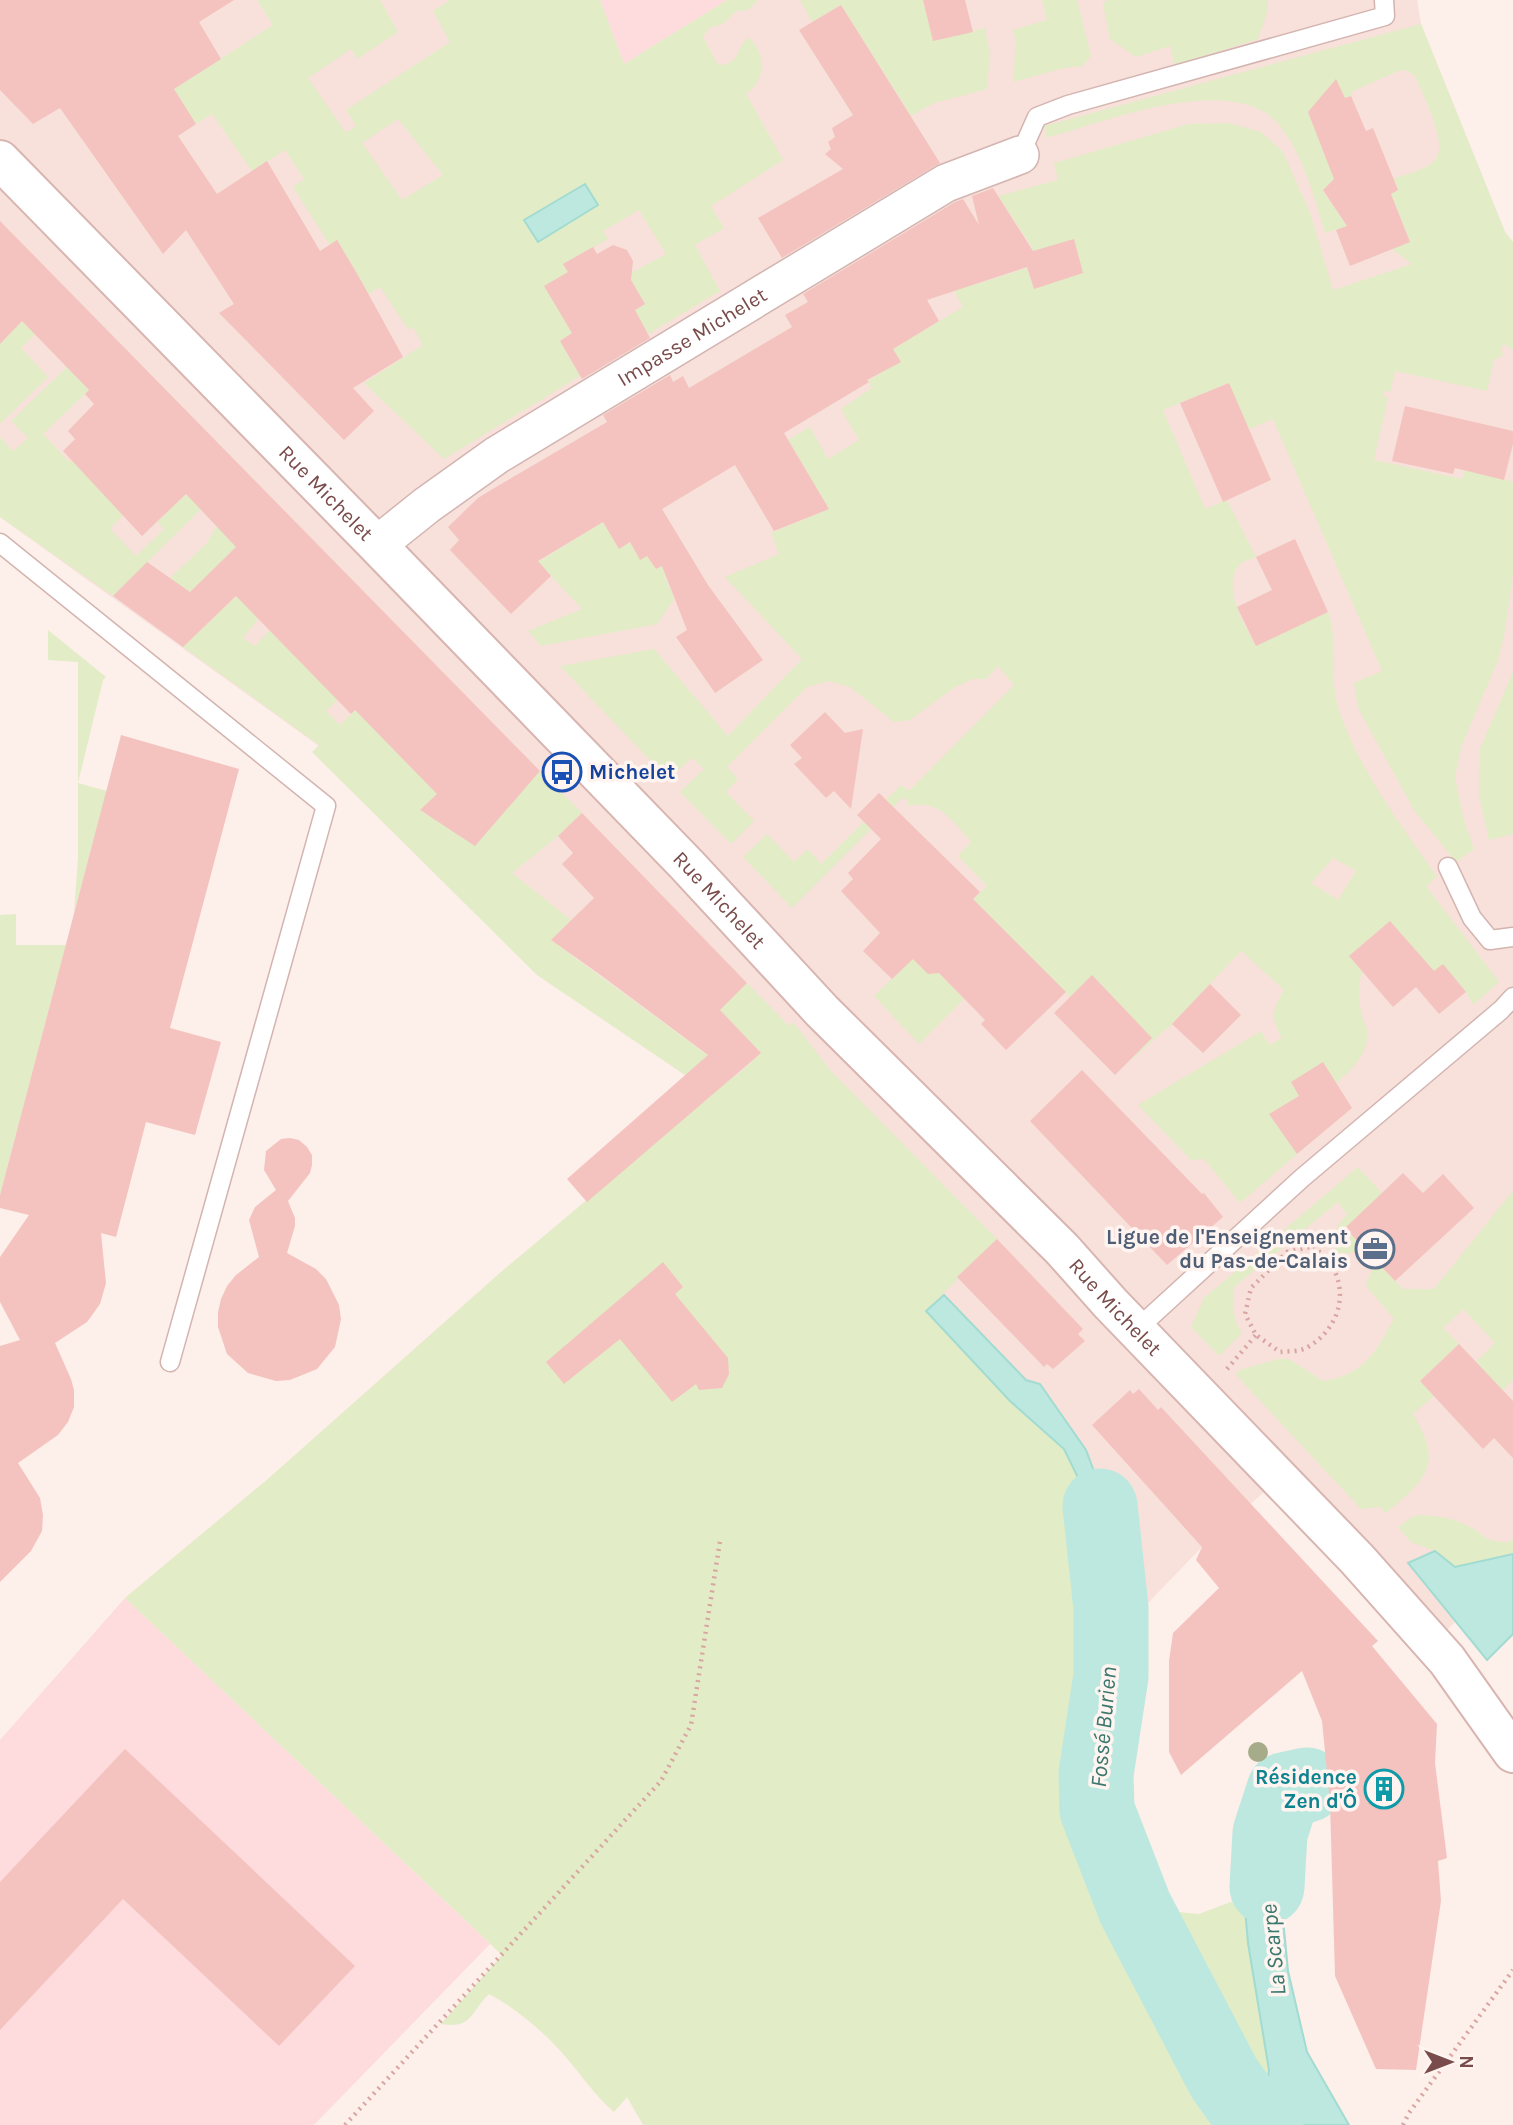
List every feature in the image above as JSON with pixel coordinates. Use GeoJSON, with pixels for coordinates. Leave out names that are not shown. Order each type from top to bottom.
{"type":"FeatureCollection","features":[{"type":"Feature","properties":{"kind":"main road","name":"Rue Michelet"},"geometry":{"type":"LineString","coordinates":[[0,160],[687,865],[822,1011],[1062,1249],[1136,1330],[1357,1559],[1466,1686],[1513,1753]]}},
{"type":"Feature","properties":{"kind":"street","name":"Impasse Michelet"},"geometry":{"type":"LineString","coordinates":[[377,545],[427,505],[533,433],[946,183],[1020,155]]}},
{"type":"Feature","properties":{"kind":"lane"},"geometry":{"type":"LineString","coordinates":[[1020,155],[1037,117],[1068,105],[1385,16],[1384,0]]}},
{"type":"Feature","properties":{"kind":"lane"},"geometry":{"type":"LineString","coordinates":[[0,542],[326,806],[170,1362]]}},
{"type":"Feature","properties":{"kind":"lane"},"geometry":{"type":"LineString","coordinates":[[1448,867],[1472,918],[1490,940],[1513,937]]}},
{"type":"Feature","properties":{"kind":"lane"},"geometry":{"type":"LineString","coordinates":[[1136,1330],[1302,1178],[1502,1010],[1513,997]]}},
{"type":"Feature","properties":{"kind":"path"},"geometry":{"type":"LineString","coordinates":[[1314,1246],[1334,1271],[1340,1290],[1338,1312],[1329,1331],[1305,1349],[1280,1352],[1256,1335],[1245,1314],[1251,1288],[1287,1252],[1314,1246]]}},
{"type":"Feature","properties":{"kind":"path"},"geometry":{"type":"LineString","coordinates":[[345,2125],[661,1781],[691,1726],[720,1541]]}},
{"type":"Feature","properties":{"kind":"path"},"geometry":{"type":"LineString","coordinates":[[1403,2125],[1513,1970]]}},
{"type":"Feature","properties":{"kind":"shaded area"},"geometry":{"type":"Polygon","coordinates":[[[0,0],[600,0],[624,64],[727,0],[1417,0],[1421,24],[1505,232],[1513,242],[1513,1554],[1408,1563],[1456,1621],[1432,1645],[1280,1478],[1202,1547],[1144,1607],[1111,1608],[1102,1511],[1026,1380],[944,1295],[1086,1783],[1167,2011],[1153,2020],[502,1955],[125,1598],[268,1479],[500,1273],[736,1076],[551,940],[453,872],[429,816],[322,743],[319,746],[0,517],[0,0]]]}},
{"type":"Feature","properties":{"kind":"shaded area"},"geometry":{"type":"Polygon","coordinates":[[[600,0],[727,0],[624,64],[600,0]]]}},
{"type":"Feature","properties":{"kind":"shaded area"},"geometry":{"type":"Polygon","coordinates":[[[125,1598],[490,1944],[314,2125],[0,2125],[0,1740],[125,1598]]]}},
{"type":"Feature","properties":{"kind":"green space"},"geometry":{"type":"Polygon","coordinates":[[[257,0],[380,0],[398,32],[357,59],[351,49],[308,78],[346,133],[356,126],[346,110],[450,42],[433,11],[450,0],[600,0],[624,64],[727,0],[758,0],[748,10],[736,11],[723,24],[709,28],[703,37],[718,65],[731,62],[749,38],[753,42],[759,52],[760,76],[756,85],[746,94],[783,160],[711,206],[724,228],[695,245],[720,291],[648,334],[635,310],[645,304],[628,275],[666,254],[639,210],[603,231],[608,239],[563,264],[568,272],[580,328],[560,341],[580,376],[444,459],[364,383],[423,345],[413,327],[408,329],[380,287],[358,300],[328,281],[353,266],[336,241],[330,245],[293,187],[304,179],[285,150],[252,171],[212,114],[196,124],[186,109],[162,124],[149,105],[273,25],[257,0]],[[398,119],[362,143],[402,200],[443,175],[398,119]]]}},
{"type":"Feature","properties":{"kind":"green space"},"geometry":{"type":"Polygon","coordinates":[[[800,0],[923,0],[933,41],[985,28],[990,54],[987,89],[934,103],[911,116],[841,5],[812,22],[800,0]]]}},
{"type":"Feature","properties":{"kind":"green space"},"geometry":{"type":"Polygon","coordinates":[[[1042,0],[1077,0],[1091,56],[1083,66],[1064,68],[1013,82],[1016,43],[1013,30],[1047,20],[1042,0]]]}},
{"type":"Feature","properties":{"kind":"green space"},"geometry":{"type":"Polygon","coordinates":[[[1108,0],[1268,0],[1268,10],[1258,39],[1175,65],[1170,46],[1136,57],[1110,39],[1103,3],[1108,0]]]}},
{"type":"Feature","properties":{"kind":"green space"},"geometry":{"type":"Polygon","coordinates":[[[1421,24],[1505,232],[1513,242],[1513,350],[1504,344],[1501,347],[1503,355],[1494,360],[1487,391],[1395,371],[1390,392],[1384,391],[1383,396],[1388,398],[1374,460],[1462,479],[1465,470],[1513,482],[1513,572],[1505,631],[1498,660],[1462,745],[1455,776],[1463,817],[1474,849],[1456,862],[1414,810],[1358,708],[1354,683],[1382,671],[1273,419],[1249,429],[1228,383],[1163,410],[1205,509],[1227,500],[1256,557],[1240,564],[1232,583],[1236,605],[1255,645],[1328,612],[1333,635],[1337,703],[1355,750],[1380,794],[1437,877],[1426,886],[1499,982],[1473,1005],[1466,992],[1434,971],[1390,921],[1349,956],[1362,971],[1359,999],[1367,1040],[1362,1054],[1336,1083],[1323,1062],[1304,1074],[1312,1088],[1270,1114],[1297,1154],[1240,1203],[1204,1159],[1191,1160],[1138,1105],[1261,1031],[1269,1045],[1282,1038],[1274,1014],[1284,990],[1241,951],[1172,1024],[1131,1060],[1119,1047],[1139,1025],[1092,976],[1070,997],[973,899],[987,886],[958,856],[971,842],[951,819],[937,809],[929,806],[908,806],[908,800],[902,798],[792,908],[743,857],[767,834],[794,862],[808,849],[821,864],[901,785],[909,791],[1014,685],[998,666],[986,679],[973,679],[955,687],[910,720],[894,722],[850,687],[828,681],[807,687],[727,767],[738,779],[726,792],[754,821],[731,844],[680,792],[704,769],[692,758],[668,779],[560,666],[654,649],[728,736],[802,659],[725,577],[779,554],[771,533],[829,509],[788,440],[810,427],[828,459],[859,440],[841,409],[872,388],[868,381],[900,361],[893,349],[963,307],[949,281],[957,254],[974,285],[1027,268],[1034,288],[1032,247],[998,196],[1058,180],[1054,163],[1189,124],[1229,123],[1261,132],[1283,152],[1310,213],[1333,290],[1412,264],[1392,249],[1410,241],[1391,194],[1398,190],[1394,179],[1435,160],[1439,143],[1433,119],[1415,76],[1408,71],[1401,70],[1351,92],[1351,96],[1345,98],[1334,179],[1323,191],[1347,226],[1325,233],[1296,151],[1280,126],[1260,109],[1233,102],[1202,101],[1134,112],[1047,138],[1044,126],[1421,24]],[[1333,858],[1311,883],[1338,900],[1356,871],[1333,858]]]}},
{"type":"Feature","properties":{"kind":"green space"},"geometry":{"type":"Polygon","coordinates":[[[22,321],[35,334],[21,348],[48,377],[0,424],[0,332],[6,338],[22,321]]]}},
{"type":"Feature","properties":{"kind":"green space"},"geometry":{"type":"Polygon","coordinates":[[[67,367],[89,390],[43,434],[69,462],[73,459],[123,515],[110,529],[136,556],[164,529],[157,522],[186,494],[201,509],[113,596],[0,517],[0,437],[13,451],[28,438],[11,421],[67,367]]]}},
{"type":"Feature","properties":{"kind":"green space"},"geometry":{"type":"Polygon","coordinates":[[[603,522],[619,549],[630,542],[640,559],[647,556],[656,569],[669,562],[675,572],[665,576],[674,599],[657,624],[541,646],[528,631],[582,609],[538,562],[603,522]]]}},
{"type":"Feature","properties":{"kind":"green space"},"geometry":{"type":"Polygon","coordinates":[[[218,523],[263,546],[190,592],[170,578],[207,543],[218,523]]]}},
{"type":"Feature","properties":{"kind":"green space"},"geometry":{"type":"Polygon","coordinates":[[[250,583],[261,615],[243,638],[255,646],[270,630],[364,674],[326,711],[340,725],[365,700],[447,785],[421,811],[429,816],[540,771],[582,813],[512,873],[571,920],[551,940],[736,1076],[761,1053],[696,986],[733,997],[747,983],[789,1026],[793,1022],[831,1071],[997,1239],[926,1311],[1010,1401],[1064,1449],[1093,1508],[1102,1630],[1086,1783],[1089,1847],[1116,1910],[1146,1958],[1167,2011],[1153,2021],[1225,2125],[643,2125],[627,2097],[614,2112],[547,2037],[529,2021],[489,1994],[470,2018],[459,2024],[441,2024],[502,1955],[125,1598],[268,1479],[500,1273],[713,1094],[537,975],[312,752],[319,745],[183,647],[250,583]]]}},
{"type":"Feature","properties":{"kind":"green space"},"geometry":{"type":"Polygon","coordinates":[[[48,630],[106,677],[103,680],[78,783],[78,662],[48,660],[48,630]]]}},
{"type":"Feature","properties":{"kind":"green space"},"geometry":{"type":"Polygon","coordinates":[[[1513,672],[1513,834],[1489,840],[1479,795],[1480,749],[1513,672]]]}},
{"type":"Feature","properties":{"kind":"green space"},"geometry":{"type":"Polygon","coordinates":[[[78,783],[107,791],[74,913],[78,858],[78,783]]]}},
{"type":"Feature","properties":{"kind":"green space"},"geometry":{"type":"Polygon","coordinates":[[[16,914],[16,945],[66,945],[0,1195],[0,915],[16,914]]]}},
{"type":"Feature","properties":{"kind":"green space"},"geometry":{"type":"Polygon","coordinates":[[[919,953],[964,999],[919,1044],[874,996],[919,953]]]}},
{"type":"Feature","properties":{"kind":"green space"},"geometry":{"type":"Polygon","coordinates":[[[1358,1167],[1382,1193],[1367,1251],[1337,1254],[1332,1240],[1347,1214],[1338,1202],[1233,1288],[1235,1317],[1242,1333],[1219,1356],[1191,1327],[1204,1298],[1358,1167]]]}},
{"type":"Feature","properties":{"kind":"green space"},"geometry":{"type":"Polygon","coordinates":[[[1513,1191],[1513,1379],[1503,1391],[1476,1362],[1495,1343],[1463,1309],[1443,1328],[1459,1344],[1420,1381],[1434,1396],[1413,1414],[1427,1446],[1429,1459],[1426,1470],[1411,1490],[1386,1513],[1380,1507],[1361,1509],[1236,1375],[1237,1371],[1278,1359],[1289,1359],[1323,1381],[1349,1374],[1374,1352],[1394,1319],[1366,1286],[1375,1260],[1403,1289],[1434,1289],[1513,1191]]]}},
{"type":"Feature","properties":{"kind":"green space"},"geometry":{"type":"Polygon","coordinates":[[[1420,1515],[1459,1522],[1493,1541],[1509,1542],[1513,1539],[1513,1554],[1455,1567],[1435,1551],[1411,1542],[1398,1527],[1420,1515]]]}},
{"type":"Feature","properties":{"kind":"green space"},"geometry":{"type":"Polygon","coordinates":[[[1244,1897],[1248,1943],[1269,2070],[1265,2103],[1260,2107],[1243,2093],[1200,2002],[1135,1908],[1199,1914],[1244,1897]]]}},
{"type":"Feature","properties":{"kind":"water"},"geometry":{"type":"Polygon","coordinates":[[[585,184],[598,205],[538,242],[524,220],[585,184]]]}},
{"type":"Feature","properties":{"kind":"water"},"geometry":{"type":"Polygon","coordinates":[[[944,1295],[1026,1380],[1040,1384],[1086,1450],[1108,1509],[1111,1676],[1096,1774],[1097,1810],[1135,1908],[1200,2002],[1243,2093],[1260,2107],[1265,2103],[1269,2070],[1248,1943],[1244,1897],[1248,1821],[1256,1793],[1269,1772],[1289,1773],[1289,1833],[1278,1866],[1288,1971],[1307,2052],[1349,2125],[1245,2125],[1167,2011],[1146,1958],[1116,1910],[1089,1847],[1086,1783],[1102,1630],[1093,1508],[1064,1449],[1010,1401],[926,1311],[944,1295]]]}},
{"type":"Feature","properties":{"kind":"water"},"geometry":{"type":"Polygon","coordinates":[[[1435,1551],[1455,1567],[1513,1554],[1513,1634],[1487,1660],[1408,1563],[1435,1551]]]}},
{"type":"Feature","properties":{"kind":"building"},"geometry":{"type":"Polygon","coordinates":[[[0,0],[234,0],[199,22],[221,59],[174,89],[196,124],[178,136],[217,194],[267,161],[320,251],[337,240],[403,357],[353,388],[374,411],[344,440],[219,313],[234,304],[186,230],[163,254],[60,108],[33,124],[0,90],[0,0]]]}},
{"type":"Feature","properties":{"kind":"building"},"geometry":{"type":"Polygon","coordinates":[[[923,0],[965,0],[973,32],[933,41],[923,0]]]}},
{"type":"Feature","properties":{"kind":"building"},"geometry":{"type":"Polygon","coordinates":[[[841,5],[940,163],[782,258],[758,218],[843,169],[825,154],[831,149],[828,142],[835,137],[832,128],[853,115],[799,30],[841,5]]]}},
{"type":"Feature","properties":{"kind":"building"},"geometry":{"type":"Polygon","coordinates":[[[1336,79],[1345,98],[1351,96],[1366,131],[1373,128],[1398,190],[1391,194],[1410,242],[1350,266],[1336,230],[1347,226],[1323,190],[1334,179],[1308,112],[1336,79]]]}},
{"type":"Feature","properties":{"kind":"building"},"geometry":{"type":"Polygon","coordinates":[[[993,188],[1033,251],[1074,239],[1083,273],[1034,289],[1027,267],[927,300],[939,321],[893,349],[901,362],[867,380],[869,382],[784,433],[829,509],[774,531],[735,465],[662,509],[708,585],[763,660],[715,693],[676,637],[687,630],[662,566],[656,569],[647,556],[640,560],[630,542],[619,549],[603,522],[538,561],[551,576],[511,614],[450,550],[459,540],[448,527],[478,498],[607,422],[603,415],[670,375],[673,382],[683,376],[689,388],[792,327],[785,315],[808,302],[803,294],[955,202],[963,199],[979,225],[972,196],[993,188]]]}},
{"type":"Feature","properties":{"kind":"building"},"geometry":{"type":"Polygon","coordinates":[[[0,221],[540,771],[475,846],[420,810],[437,794],[355,710],[351,714],[236,596],[183,647],[113,596],[147,562],[190,592],[236,547],[186,494],[142,536],[63,451],[75,439],[68,431],[94,404],[85,394],[89,390],[22,321],[0,344],[0,221]]]}},
{"type":"Feature","properties":{"kind":"building"},"geometry":{"type":"Polygon","coordinates":[[[613,245],[627,250],[633,261],[631,280],[645,304],[635,310],[650,338],[582,379],[560,341],[572,333],[544,286],[568,272],[563,264],[593,247],[597,254],[613,245]]]}},
{"type":"Feature","properties":{"kind":"building"},"geometry":{"type":"Polygon","coordinates":[[[1229,383],[1271,480],[1223,502],[1180,403],[1229,383]]]}},
{"type":"Feature","properties":{"kind":"building"},"geometry":{"type":"Polygon","coordinates":[[[1405,406],[1513,431],[1513,444],[1504,480],[1455,468],[1453,474],[1392,461],[1405,406]]]}},
{"type":"Feature","properties":{"kind":"building"},"geometry":{"type":"Polygon","coordinates":[[[1295,539],[1328,612],[1256,646],[1237,607],[1272,590],[1256,557],[1295,539]]]}},
{"type":"Feature","properties":{"kind":"building"},"geometry":{"type":"Polygon","coordinates":[[[825,712],[845,733],[863,729],[851,809],[834,791],[826,798],[794,764],[802,758],[790,745],[825,712]]]}},
{"type":"Feature","properties":{"kind":"building"},"geometry":{"type":"Polygon","coordinates":[[[121,735],[239,769],[170,1028],[221,1042],[195,1135],[146,1122],[116,1237],[101,1233],[106,1283],[100,1304],[87,1322],[55,1343],[71,1379],[74,1407],[68,1422],[58,1435],[18,1463],[40,1498],[42,1531],[31,1551],[0,1582],[0,1346],[20,1340],[0,1302],[0,1257],[29,1215],[0,1208],[0,1195],[121,735]]]}},
{"type":"Feature","properties":{"kind":"building"},"geometry":{"type":"Polygon","coordinates":[[[879,793],[980,892],[973,899],[1066,992],[1006,1050],[981,1024],[985,1020],[939,973],[928,974],[913,959],[892,979],[863,951],[880,933],[841,891],[853,879],[848,873],[881,839],[857,815],[879,793]]]}},
{"type":"Feature","properties":{"kind":"building"},"geometry":{"type":"Polygon","coordinates":[[[582,813],[747,983],[720,1010],[761,1053],[587,1202],[567,1179],[708,1055],[551,940],[594,898],[562,864],[573,853],[558,836],[582,813]]]}},
{"type":"Feature","properties":{"kind":"building"},"geometry":{"type":"Polygon","coordinates":[[[1390,921],[1434,971],[1443,964],[1466,992],[1439,1014],[1416,987],[1393,1007],[1349,956],[1390,921]]]}},
{"type":"Feature","properties":{"kind":"building"},"geometry":{"type":"Polygon","coordinates":[[[1092,975],[1152,1038],[1115,1075],[1054,1013],[1092,975]]]}},
{"type":"Feature","properties":{"kind":"building"},"geometry":{"type":"Polygon","coordinates":[[[1210,984],[1241,1015],[1203,1053],[1172,1024],[1210,984]]]}},
{"type":"Feature","properties":{"kind":"building"},"geometry":{"type":"Polygon","coordinates":[[[1323,1062],[1352,1108],[1297,1154],[1269,1114],[1299,1096],[1291,1082],[1323,1062]]]}},
{"type":"Feature","properties":{"kind":"building"},"geometry":{"type":"Polygon","coordinates":[[[1082,1070],[1202,1194],[1204,1193],[1223,1217],[1167,1265],[1030,1121],[1082,1070]]]}},
{"type":"Feature","properties":{"kind":"building"},"geometry":{"type":"Polygon","coordinates":[[[281,1139],[299,1140],[307,1147],[312,1155],[312,1165],[310,1173],[288,1201],[295,1218],[295,1226],[287,1253],[316,1269],[326,1279],[339,1305],[341,1319],[335,1347],[317,1369],[290,1380],[276,1381],[248,1373],[227,1354],[218,1327],[218,1312],[227,1286],[236,1275],[259,1257],[249,1220],[255,1207],[276,1190],[264,1170],[266,1151],[281,1139]]]}},
{"type":"Feature","properties":{"kind":"building"},"geometry":{"type":"Polygon","coordinates":[[[1403,1173],[1423,1193],[1443,1174],[1474,1208],[1395,1281],[1345,1228],[1403,1173]]]}},
{"type":"Feature","properties":{"kind":"building"},"geometry":{"type":"Polygon","coordinates":[[[997,1239],[1083,1329],[1078,1334],[1085,1341],[1053,1369],[1047,1364],[1044,1367],[957,1277],[997,1239]]]}},
{"type":"Feature","properties":{"kind":"building"},"geometry":{"type":"Polygon","coordinates":[[[663,1262],[683,1287],[675,1294],[728,1358],[729,1374],[722,1388],[699,1390],[696,1384],[672,1402],[620,1339],[564,1384],[546,1362],[663,1262]]]}},
{"type":"Feature","properties":{"kind":"building"},"geometry":{"type":"Polygon","coordinates":[[[1459,1344],[1513,1401],[1513,1458],[1494,1438],[1483,1449],[1420,1381],[1459,1344]]]}},
{"type":"Feature","properties":{"kind":"building","name":"Résidence Zen d'Ô"},"geometry":{"type":"Polygon","coordinates":[[[1139,1389],[1158,1410],[1161,1407],[1378,1641],[1372,1646],[1437,1724],[1435,1763],[1447,1858],[1438,1861],[1441,1901],[1416,2070],[1376,2069],[1335,1976],[1330,1803],[1322,1721],[1302,1671],[1181,1775],[1169,1752],[1169,1661],[1173,1633],[1219,1588],[1196,1560],[1202,1547],[1092,1425],[1130,1390],[1133,1394],[1139,1389]]]}},
{"type":"Feature","properties":{"kind":"building"},"geometry":{"type":"Polygon","coordinates":[[[125,1749],[355,1966],[279,2046],[123,1899],[0,2030],[0,1882],[125,1749]]]}},
{"type":"Feature","properties":{"kind":"waterway","name":"Fossé Burien"},"geometry":{"type":"LineString","coordinates":[[1100,1506],[1111,1608],[1111,1676],[1096,1774],[1097,1810],[1135,1908],[1224,2078],[1249,2113],[1266,2125]]}},
{"type":"Feature","properties":{"kind":"waterway","name":"La Scarpe"},"geometry":{"type":"LineString","coordinates":[[1267,1887],[1270,1833],[1284,1790],[1307,1785]]}},
{"type":"Feature","properties":{"kind":"place","name":"Michelet"},"geometry":{"type":"Point","coordinates":[562,772]}},
{"type":"Feature","properties":{"kind":"place","name":"Ligue de l'Enseignement du Pas-de-Calais"},"geometry":{"type":"Point","coordinates":[1375,1249]}},
{"type":"Feature","properties":{"kind":"place","name":"Résidence Zen d'Ô"},"geometry":{"type":"Point","coordinates":[1384,1789]}}]}
